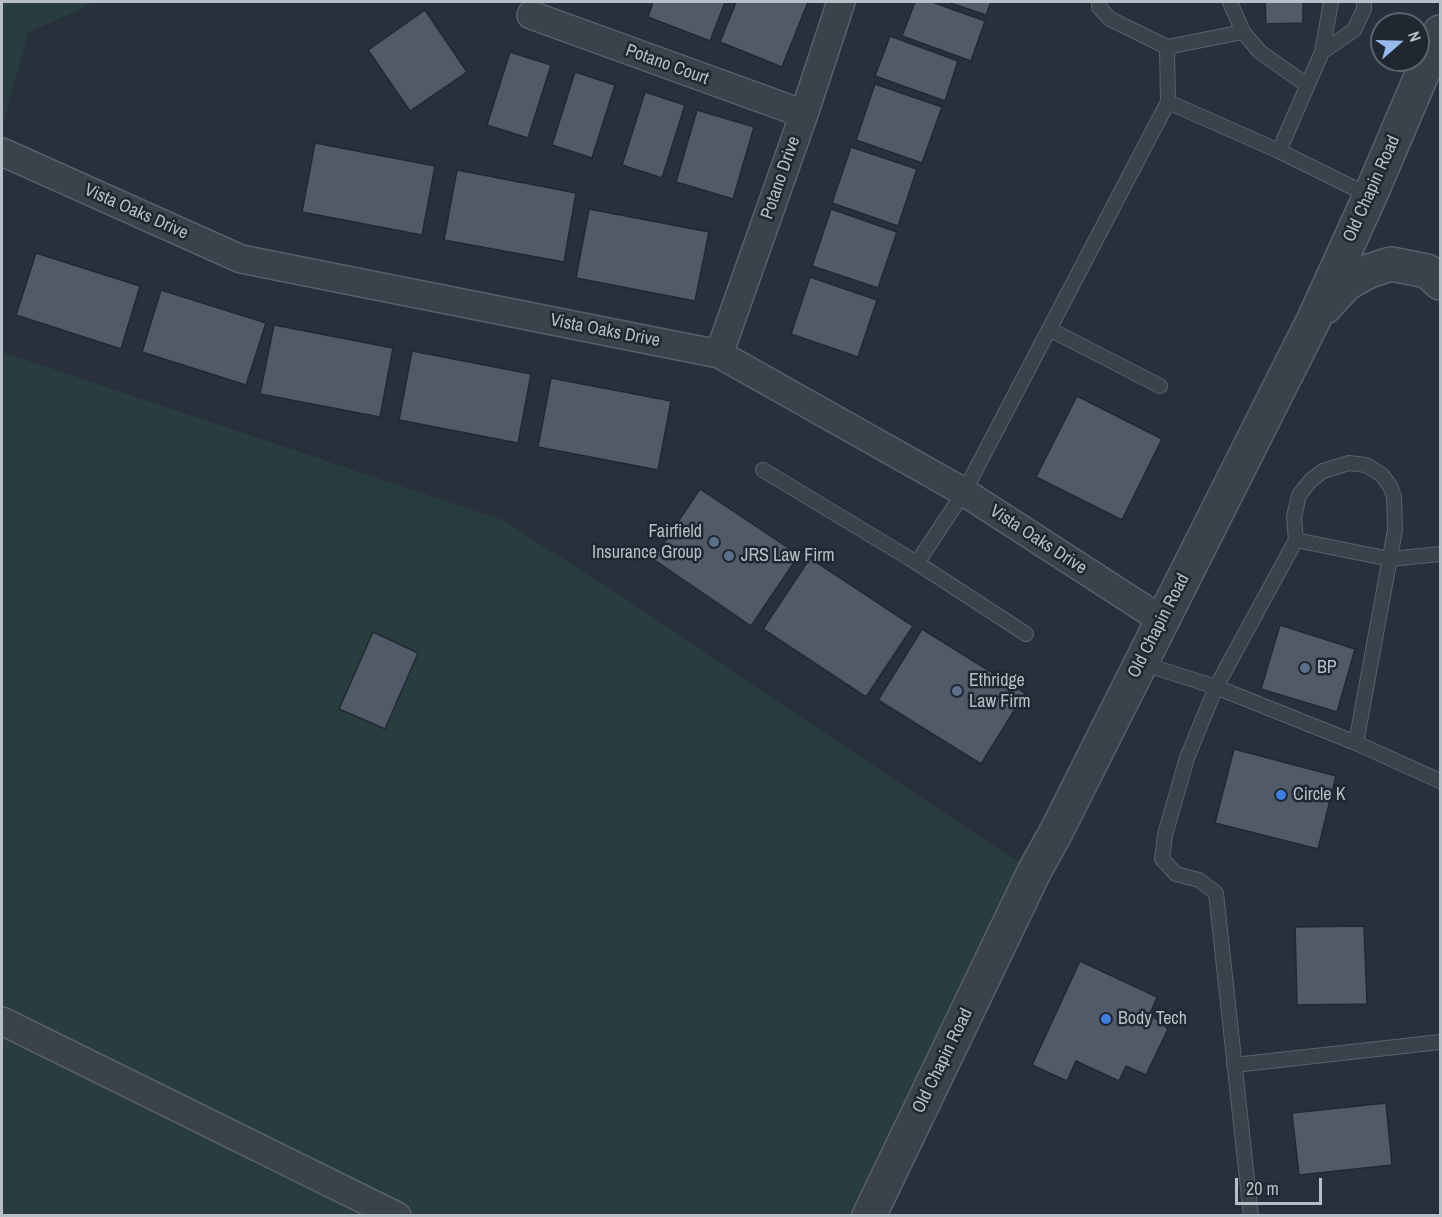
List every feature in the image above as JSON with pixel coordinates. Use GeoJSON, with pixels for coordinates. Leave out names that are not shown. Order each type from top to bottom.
{"type":"FeatureCollection","features":[{"type":"Feature","properties":{"kind":"street","name":"Potano Drive"},"geometry":{"type":"LineString","coordinates":[[719,354],[841,2]]}},
{"type":"Feature","properties":{"kind":"street","name":"Potano Court"},"geometry":{"type":"LineString","coordinates":[[531,15],[804,114]]}},
{"type":"Feature","properties":{"kind":"street","name":"Old Chapin Road"},"geometry":{"type":"LineString","coordinates":[[869,1215],[1035,870],[1314,319],[1370,196],[1440,32]]}},
{"type":"Feature","properties":{"kind":"street","name":"Vista Oaks Drive"},"geometry":{"type":"LineString","coordinates":[[2,152],[241,259],[719,354],[964,492],[1162,620]]}},
{"type":"Feature","properties":{"kind":"street"},"geometry":{"type":"LineString","coordinates":[[1314,319],[1346,284],[1369,271],[1391,264],[1427,271],[1440,283]]}},
{"type":"Feature","properties":{"kind":"street"},"geometry":{"type":"LineString","coordinates":[[2,1021],[397,1215]]}},
{"type":"Feature","properties":{"kind":"lane"},"geometry":{"type":"LineString","coordinates":[[1099,2],[1099,7],[1110,19],[1167,46],[1243,32]]}},
{"type":"Feature","properties":{"kind":"lane"},"geometry":{"type":"LineString","coordinates":[[1230,2],[1243,32],[1260,52],[1307,85]]}},
{"type":"Feature","properties":{"kind":"lane"},"geometry":{"type":"LineString","coordinates":[[1279,151],[1322,52],[1331,2]]}},
{"type":"Feature","properties":{"kind":"lane"},"geometry":{"type":"LineString","coordinates":[[1322,52],[1354,30],[1364,9],[1364,2]]}},
{"type":"Feature","properties":{"kind":"lane"},"geometry":{"type":"LineString","coordinates":[[916,564],[964,492],[1168,102],[1167,46]]}},
{"type":"Feature","properties":{"kind":"lane"},"geometry":{"type":"LineString","coordinates":[[1168,102],[1279,151],[1370,196]]}},
{"type":"Feature","properties":{"kind":"lane"},"geometry":{"type":"LineString","coordinates":[[1049,329],[1160,386]]}},
{"type":"Feature","properties":{"kind":"lane"},"geometry":{"type":"LineString","coordinates":[[1251,1215],[1216,893],[1199,880],[1176,874],[1162,859],[1165,835],[1187,758],[1216,687],[1296,540],[1294,518],[1299,495],[1311,480],[1323,471],[1349,463],[1366,465],[1382,475],[1390,486],[1394,497],[1395,530],[1356,743]]}},
{"type":"Feature","properties":{"kind":"lane"},"geometry":{"type":"LineString","coordinates":[[763,470],[1026,634]]}},
{"type":"Feature","properties":{"kind":"lane"},"geometry":{"type":"LineString","coordinates":[[1296,540],[1390,559],[1440,554]]}},
{"type":"Feature","properties":{"kind":"lane"},"geometry":{"type":"LineString","coordinates":[[1140,663],[1216,687],[1356,743],[1440,781]]}},
{"type":"Feature","properties":{"kind":"lane"},"geometry":{"type":"LineString","coordinates":[[1234,1065],[1440,1042]]}},
{"type":"Feature","properties":{"kind":"shaded area"},"geometry":{"type":"Polygon","coordinates":[[[2,2],[95,2],[28,33],[2,128],[2,2]]]}},
{"type":"Feature","properties":{"kind":"shaded area"},"geometry":{"type":"Polygon","coordinates":[[[2,352],[502,520],[607,587],[1007,855],[1035,870],[869,1215],[2,1216],[2,352]]]}},
{"type":"Feature","properties":{"kind":"building"},"geometry":{"type":"Polygon","coordinates":[[[653,2],[725,2],[710,41],[648,17],[653,2]]]}},
{"type":"Feature","properties":{"kind":"building"},"geometry":{"type":"Polygon","coordinates":[[[736,2],[808,2],[782,67],[720,42],[736,2]]]}},
{"type":"Feature","properties":{"kind":"building"},"geometry":{"type":"Polygon","coordinates":[[[915,2],[932,2],[985,21],[971,61],[902,36],[915,2]]]}},
{"type":"Feature","properties":{"kind":"building"},"geometry":{"type":"Polygon","coordinates":[[[947,2],[991,2],[986,15],[947,2]]]}},
{"type":"Feature","properties":{"kind":"building"},"geometry":{"type":"Polygon","coordinates":[[[1265,2],[1303,2],[1303,23],[1266,24],[1265,2]]]}},
{"type":"Feature","properties":{"kind":"building"},"geometry":{"type":"Polygon","coordinates":[[[425,10],[467,72],[410,111],[368,50],[425,10]]]}},
{"type":"Feature","properties":{"kind":"building"},"geometry":{"type":"Polygon","coordinates":[[[890,36],[958,61],[945,101],[875,76],[890,36]]]}},
{"type":"Feature","properties":{"kind":"building"},"geometry":{"type":"Polygon","coordinates":[[[510,52],[551,65],[528,138],[487,125],[510,52]]]}},
{"type":"Feature","properties":{"kind":"building"},"geometry":{"type":"Polygon","coordinates":[[[575,72],[615,85],[592,158],[552,145],[575,72]]]}},
{"type":"Feature","properties":{"kind":"building"},"geometry":{"type":"Polygon","coordinates":[[[875,84],[942,107],[922,163],[856,140],[875,84]]]}},
{"type":"Feature","properties":{"kind":"building"},"geometry":{"type":"Polygon","coordinates":[[[645,92],[685,105],[662,178],[622,165],[645,92]]]}},
{"type":"Feature","properties":{"kind":"building"},"geometry":{"type":"Polygon","coordinates":[[[697,110],[754,127],[733,199],[676,182],[697,110]]]}},
{"type":"Feature","properties":{"kind":"building"},"geometry":{"type":"Polygon","coordinates":[[[315,143],[435,166],[422,235],[302,212],[315,143]]]}},
{"type":"Feature","properties":{"kind":"building"},"geometry":{"type":"Polygon","coordinates":[[[851,147],[917,169],[898,226],[832,203],[851,147]]]}},
{"type":"Feature","properties":{"kind":"building"},"geometry":{"type":"Polygon","coordinates":[[[457,170],[576,193],[564,262],[444,240],[457,170]]]}},
{"type":"Feature","properties":{"kind":"building"},"geometry":{"type":"Polygon","coordinates":[[[589,209],[709,232],[695,301],[576,278],[589,209]]]}},
{"type":"Feature","properties":{"kind":"building"},"geometry":{"type":"Polygon","coordinates":[[[831,209],[897,232],[878,288],[812,266],[831,209]]]}},
{"type":"Feature","properties":{"kind":"building"},"geometry":{"type":"Polygon","coordinates":[[[36,253],[140,286],[121,349],[16,315],[36,253]]]}},
{"type":"Feature","properties":{"kind":"building"},"geometry":{"type":"Polygon","coordinates":[[[810,277],[877,300],[858,357],[791,334],[810,277]]]}},
{"type":"Feature","properties":{"kind":"building"},"geometry":{"type":"Polygon","coordinates":[[[161,290],[266,323],[246,385],[142,352],[161,290]]]}},
{"type":"Feature","properties":{"kind":"building"},"geometry":{"type":"Polygon","coordinates":[[[274,325],[393,348],[380,417],[260,394],[274,325]]]}},
{"type":"Feature","properties":{"kind":"building"},"geometry":{"type":"Polygon","coordinates":[[[412,351],[531,374],[518,443],[399,420],[412,351]]]}},
{"type":"Feature","properties":{"kind":"building"},"geometry":{"type":"Polygon","coordinates":[[[551,378],[671,401],[658,470],[538,447],[551,378]]]}},
{"type":"Feature","properties":{"kind":"building"},"geometry":{"type":"Polygon","coordinates":[[[1077,396],[1162,439],[1122,520],[1036,477],[1077,396]]]}},
{"type":"Feature","properties":{"kind":"building"},"geometry":{"type":"Polygon","coordinates":[[[700,489],[799,555],[751,626],[653,559],[700,489]]]}},
{"type":"Feature","properties":{"kind":"building"},"geometry":{"type":"Polygon","coordinates":[[[810,558],[913,626],[866,697],[763,629],[810,558]]]}},
{"type":"Feature","properties":{"kind":"building"},"geometry":{"type":"Polygon","coordinates":[[[1280,625],[1355,649],[1337,712],[1261,689],[1280,625]]]}},
{"type":"Feature","properties":{"kind":"building"},"geometry":{"type":"Polygon","coordinates":[[[922,629],[1025,693],[981,764],[878,700],[922,629]]]}},
{"type":"Feature","properties":{"kind":"building"},"geometry":{"type":"Polygon","coordinates":[[[373,632],[418,653],[385,729],[339,709],[373,632]]]}},
{"type":"Feature","properties":{"kind":"building"},"geometry":{"type":"Polygon","coordinates":[[[1234,749],[1336,776],[1318,849],[1215,823],[1234,749]]]}},
{"type":"Feature","properties":{"kind":"building"},"geometry":{"type":"Polygon","coordinates":[[[1364,926],[1367,1004],[1297,1005],[1295,927],[1364,926]]]}},
{"type":"Feature","properties":{"kind":"building"},"geometry":{"type":"Polygon","coordinates":[[[1080,961],[1157,997],[1150,1014],[1168,1029],[1146,1075],[1126,1066],[1119,1081],[1076,1061],[1067,1081],[1032,1065],[1080,961]]]}},
{"type":"Feature","properties":{"kind":"building"},"geometry":{"type":"Polygon","coordinates":[[[1386,1103],[1392,1165],[1299,1175],[1292,1113],[1386,1103]]]}},
{"type":"Feature","properties":{"kind":"place","name":"Fairfield Insurance Group"},"geometry":{"type":"Point","coordinates":[714,542]}},
{"type":"Feature","properties":{"kind":"place","name":"JRS Law Firm"},"geometry":{"type":"Point","coordinates":[729,556]}},
{"type":"Feature","properties":{"kind":"place","name":"BP"},"geometry":{"type":"Point","coordinates":[1305,668]}},
{"type":"Feature","properties":{"kind":"place","name":"Ethridge Law Firm"},"geometry":{"type":"Point","coordinates":[957,691]}},
{"type":"Feature","properties":{"kind":"place","name":"Circle K"},"geometry":{"type":"Point","coordinates":[1281,795]}},
{"type":"Feature","properties":{"kind":"place","name":"Body Tech"},"geometry":{"type":"Point","coordinates":[1106,1019]}}]}
